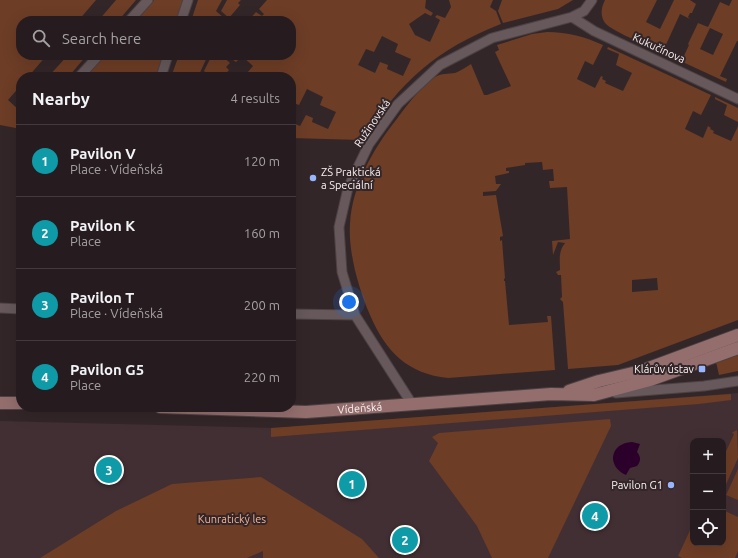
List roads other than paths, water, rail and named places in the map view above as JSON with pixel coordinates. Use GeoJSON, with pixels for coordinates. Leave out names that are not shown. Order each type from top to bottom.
{"type":"FeatureCollection","features":[{"type":"Feature","properties":{"kind":"main road","name":"Vídeňská"},"geometry":{"type":"LineString","coordinates":[[555,394],[641,371],[738,335]]}},
{"type":"Feature","properties":{"kind":"main road","name":"Vídeňská"},"geometry":{"type":"LineString","coordinates":[[296,412],[555,394],[594,395],[650,380],[738,348]]}},
{"type":"Feature","properties":{"kind":"main road"},"geometry":{"type":"LineString","coordinates":[[0,403],[16,403]]}},
{"type":"Feature","properties":{"kind":"street"},"geometry":{"type":"LineString","coordinates":[[134,16],[148,0]]}},
{"type":"Feature","properties":{"kind":"street"},"geometry":{"type":"LineString","coordinates":[[183,16],[188,0]]}},
{"type":"Feature","properties":{"kind":"street","name":"Ružinovská"},"geometry":{"type":"LineString","coordinates":[[412,404],[355,315],[342,272],[339,227],[348,188],[369,144],[398,104],[440,65],[492,38],[572,17],[584,11],[592,0]]}},
{"type":"Feature","properties":{"kind":"street","name":"Kukučínova"},"geometry":{"type":"LineString","coordinates":[[572,17],[594,31],[738,99]]}},
{"type":"Feature","properties":{"kind":"street"},"geometry":{"type":"LineString","coordinates":[[83,72],[94,60]]}},
{"type":"Feature","properties":{"kind":"street"},"geometry":{"type":"LineString","coordinates":[[163,72],[166,60]]}},
{"type":"Feature","properties":{"kind":"street"},"geometry":{"type":"LineString","coordinates":[[0,308],[16,309]]}},
{"type":"Feature","properties":{"kind":"street"},"geometry":{"type":"LineString","coordinates":[[296,314],[355,315]]}},
{"type":"Feature","properties":{"kind":"street"},"geometry":{"type":"LineString","coordinates":[[594,395],[704,386],[738,381]]}},
{"type":"Feature","properties":{"kind":"place","name":"ZŠ Praktická a Speciální"},"geometry":{"type":"Point","coordinates":[313,178]}},
{"type":"Feature","properties":{"kind":"place","name":"Klárův ústav"},"geometry":{"type":"Point","coordinates":[702,369]}},
{"type":"Feature","properties":{"kind":"place","name":"Pavilon T"},"geometry":{"type":"Point","coordinates":[109,470]}},
{"type":"Feature","properties":{"kind":"place","name":"Pavilon V"},"geometry":{"type":"Point","coordinates":[352,484]}},
{"type":"Feature","properties":{"kind":"place","name":"Pavilon G1"},"geometry":{"type":"Point","coordinates":[671,485]}},
{"type":"Feature","properties":{"kind":"place","name":"Pavilon G5"},"geometry":{"type":"Point","coordinates":[595,516]}},
{"type":"Feature","properties":{"kind":"place","name":"Pavilon K"},"geometry":{"type":"Point","coordinates":[405,540]}},
{"type":"Feature","properties":{"kind":"park label","name":"Kunratický les"},"geometry":{"type":"Point","coordinates":[232,519]}}]}
